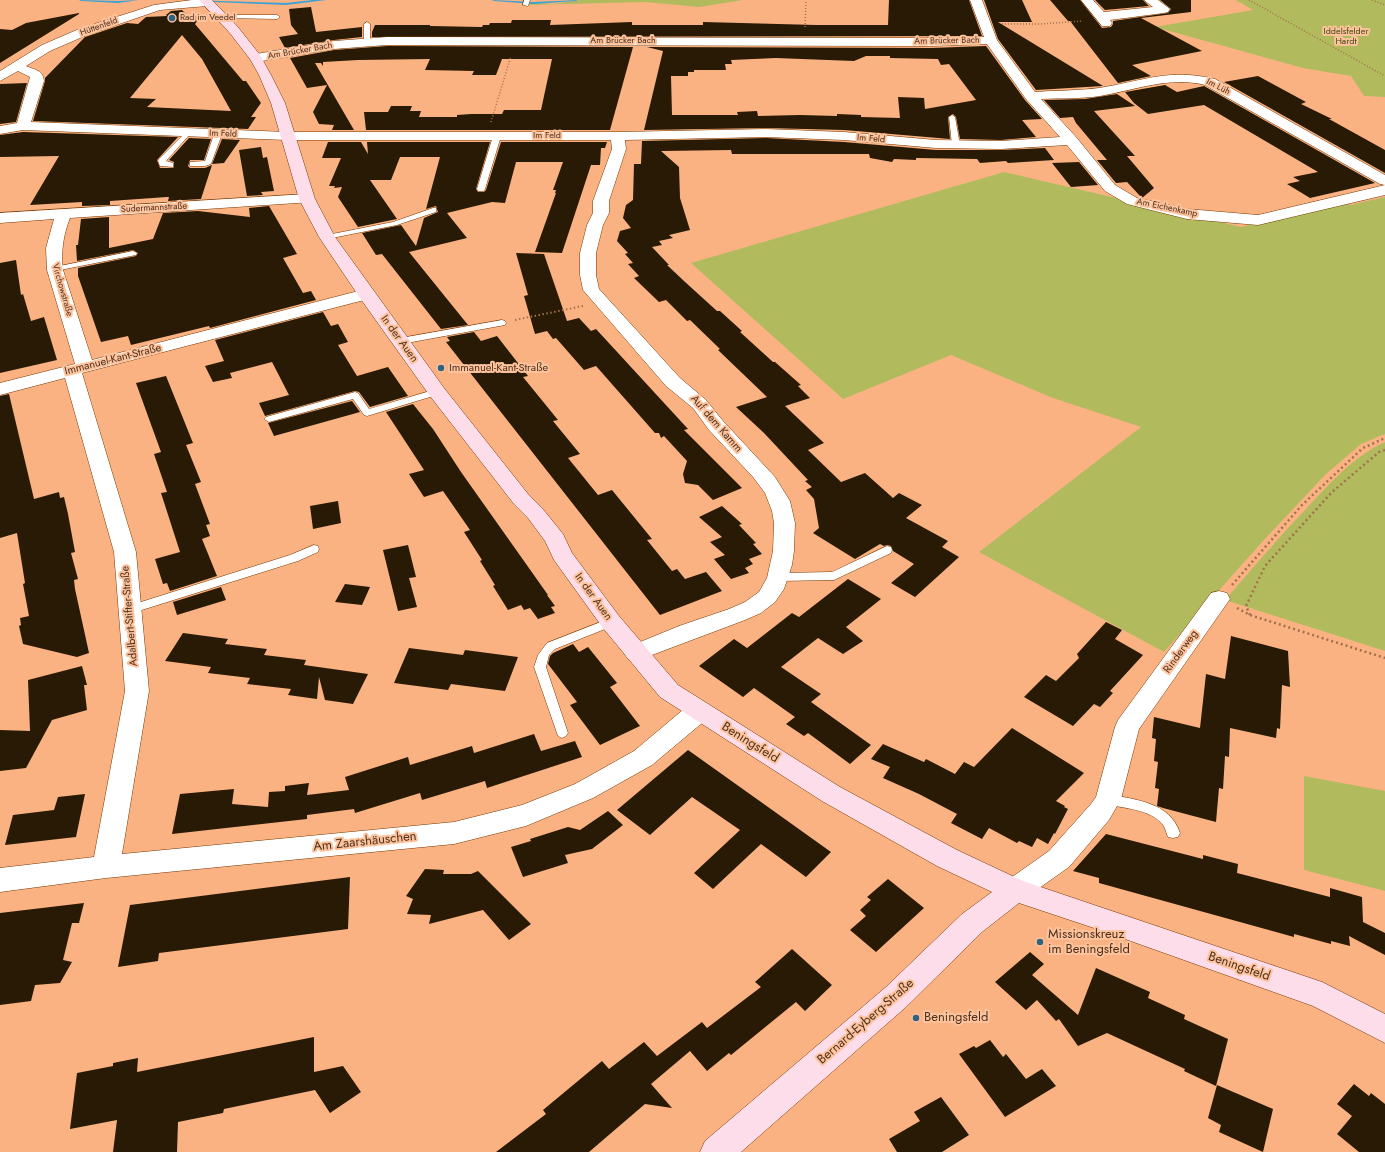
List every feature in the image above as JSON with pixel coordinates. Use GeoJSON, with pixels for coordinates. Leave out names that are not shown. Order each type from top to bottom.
{"type":"FeatureCollection","features":[{"type":"Feature","properties":{"kind":"street","name":"Am Eichenkamp"},"geometry":{"type":"LineString","coordinates":[[976,0],[991,40],[1002,58],[1031,96],[1071,140],[1110,188],[1132,201],[1187,214],[1258,220],[1385,190]]}},
{"type":"Feature","properties":{"kind":"street"},"geometry":{"type":"LineString","coordinates":[[1087,0],[1103,20],[1112,16],[1164,9],[1150,0]]}},
{"type":"Feature","properties":{"kind":"street","name":"In der Auen"},"geometry":{"type":"LineString","coordinates":[[206,2],[221,16],[256,58],[278,104],[307,199],[327,237],[437,392],[521,499],[535,512],[555,540],[562,555],[611,622],[636,653]]}},
{"type":"Feature","properties":{"kind":"street","name":"Hüttenfeld"},"geometry":{"type":"LineString","coordinates":[[2,75],[18,67],[46,48],[117,20],[158,7],[206,2]]}},
{"type":"Feature","properties":{"kind":"street","name":"Am Brücker Bach"},"geometry":{"type":"LineString","coordinates":[[256,58],[327,46],[367,42],[516,40],[930,42],[991,40]]}},
{"type":"Feature","properties":{"kind":"street"},"geometry":{"type":"LineString","coordinates":[[18,67],[38,75],[38,81],[23,126]]}},
{"type":"Feature","properties":{"kind":"street","name":"Im Lüh"},"geometry":{"type":"LineString","coordinates":[[1031,96],[1098,92],[1180,77],[1203,80],[1210,82],[1385,180]]}},
{"type":"Feature","properties":{"kind":"street","name":"Im Feld"},"geometry":{"type":"LineString","coordinates":[[0,130],[23,126],[287,136],[618,136],[766,133],[844,136],[956,145],[1001,145],[1071,140]]}},
{"type":"Feature","properties":{"kind":"street","name":"Auf dem Kamm"},"geometry":{"type":"LineString","coordinates":[[618,136],[619,149],[601,201],[601,213],[594,225],[588,253],[588,275],[591,290],[674,382],[688,392],[707,413],[716,426],[766,481],[780,501],[784,521],[784,546],[779,577],[768,596],[750,610],[674,637],[636,653]]}},
{"type":"Feature","properties":{"kind":"street","name":"Sudermannstraße"},"geometry":{"type":"LineString","coordinates":[[0,218],[307,199]]}},
{"type":"Feature","properties":{"kind":"street","name":"Virchowstraße"},"geometry":{"type":"LineString","coordinates":[[65,213],[57,230],[53,244],[54,269],[78,369]]}},
{"type":"Feature","properties":{"kind":"street","name":"Immanuel-Kant-Straße"},"geometry":{"type":"LineString","coordinates":[[0,389],[366,294]]}},
{"type":"Feature","properties":{"kind":"street","name":"Adalbert-Stifter-Straße"},"geometry":{"type":"LineString","coordinates":[[78,369],[124,552],[137,691],[106,867]]}},
{"type":"Feature","properties":{"kind":"street","name":"Rinderweg"},"geometry":{"type":"LineString","coordinates":[[1015,890],[1059,859],[1100,812],[1108,799],[1127,727],[1220,599]]}},
{"type":"Feature","properties":{"kind":"street","name":"Beningsfeld"},"geometry":{"type":"LineString","coordinates":[[636,653],[669,691],[699,711],[830,794],[947,858],[1015,890],[1097,917],[1322,996],[1385,1029]]}},
{"type":"Feature","properties":{"kind":"street","name":"Am Zaarshäuschen"},"geometry":{"type":"LineString","coordinates":[[0,880],[106,867],[454,833],[526,815],[584,791],[643,758],[699,711]]}},
{"type":"Feature","properties":{"kind":"street","name":"Bernard-Eyberg-Straße"},"geometry":{"type":"LineString","coordinates":[[716,1152],[896,997],[972,923],[1015,890]]}},
{"type":"Feature","properties":{"kind":"lane"},"geometry":{"type":"LineString","coordinates":[[221,16],[277,17]]}},
{"type":"Feature","properties":{"kind":"lane"},"geometry":{"type":"LineString","coordinates":[[367,24],[367,42]]}},
{"type":"Feature","properties":{"kind":"lane"},"geometry":{"type":"LineString","coordinates":[[952,117],[956,145]]}},
{"type":"Feature","properties":{"kind":"lane"},"geometry":{"type":"LineString","coordinates":[[170,165],[163,164],[162,161],[188,133]]}},
{"type":"Feature","properties":{"kind":"lane"},"geometry":{"type":"LineString","coordinates":[[193,164],[204,164],[208,162],[218,134]]}},
{"type":"Feature","properties":{"kind":"lane"},"geometry":{"type":"LineString","coordinates":[[481,189],[492,136]]}},
{"type":"Feature","properties":{"kind":"lane"},"geometry":{"type":"LineString","coordinates":[[327,237],[392,224],[420,216],[433,210]]}},
{"type":"Feature","properties":{"kind":"lane"},"geometry":{"type":"LineString","coordinates":[[54,269],[133,253]]}},
{"type":"Feature","properties":{"kind":"lane"},"geometry":{"type":"LineString","coordinates":[[401,341],[502,323]]}},
{"type":"Feature","properties":{"kind":"lane"},"geometry":{"type":"LineString","coordinates":[[269,419],[355,394],[367,413],[437,392]]}},
{"type":"Feature","properties":{"kind":"lane"},"geometry":{"type":"LineString","coordinates":[[129,610],[294,558],[314,549]]}},
{"type":"Feature","properties":{"kind":"lane"},"geometry":{"type":"LineString","coordinates":[[779,577],[834,576],[887,550]]}},
{"type":"Feature","properties":{"kind":"lane"},"geometry":{"type":"LineString","coordinates":[[562,733],[540,667],[542,658],[546,650],[551,646],[611,622]]}},
{"type":"Feature","properties":{"kind":"lane"},"geometry":{"type":"LineString","coordinates":[[1108,799],[1158,813],[1166,817],[1173,832]]}},
{"type":"Feature","properties":{"kind":"path"},"geometry":{"type":"LineString","coordinates":[[804,41],[806,0]]}},
{"type":"Feature","properties":{"kind":"path"},"geometry":{"type":"LineString","coordinates":[[1249,0],[1385,76]]}},
{"type":"Feature","properties":{"kind":"path"},"geometry":{"type":"LineString","coordinates":[[1372,0],[1385,5]]}},
{"type":"Feature","properties":{"kind":"path"},"geometry":{"type":"LineString","coordinates":[[984,24],[1040,24],[1103,20]]}},
{"type":"Feature","properties":{"kind":"path"},"geometry":{"type":"LineString","coordinates":[[492,136],[516,40]]}},
{"type":"Feature","properties":{"kind":"path"},"geometry":{"type":"LineString","coordinates":[[502,323],[585,305],[600,300]]}},
{"type":"Feature","properties":{"kind":"path"},"geometry":{"type":"LineString","coordinates":[[1385,438],[1363,448],[1302,505],[1220,599],[1250,615],[1385,658]]}},
{"type":"Feature","properties":{"kind":"path"},"geometry":{"type":"LineString","coordinates":[[1250,615],[1246,606],[1265,566],[1331,493],[1379,452],[1385,450]]}},
{"type":"Feature","properties":{"kind":"green space"},"geometry":{"type":"Polygon","coordinates":[[[580,0],[743,0],[699,7],[645,2],[529,5],[530,3],[553,4],[580,0]]]}},
{"type":"Feature","properties":{"kind":"green space","name":"Iddelsfelder Hardt"},"geometry":{"type":"Polygon","coordinates":[[[1236,0],[1385,0],[1385,97],[1364,96],[1351,76],[1303,68],[1155,27],[1253,10],[1236,0]]]}},
{"type":"Feature","properties":{"kind":"green space"},"geometry":{"type":"Polygon","coordinates":[[[1004,172],[1241,227],[1347,202],[1350,205],[1385,197],[1385,434],[1361,444],[1326,474],[1263,541],[1164,652],[979,552],[1141,427],[1053,398],[951,355],[843,399],[691,263],[1004,172]]]}},
{"type":"Feature","properties":{"kind":"green space"},"geometry":{"type":"Polygon","coordinates":[[[1385,442],[1385,651],[1225,600],[1285,531],[1342,471],[1363,455],[1385,442]]]}},
{"type":"Feature","properties":{"kind":"green space"},"geometry":{"type":"Polygon","coordinates":[[[1304,776],[1385,791],[1385,891],[1304,870],[1304,776]]]}},
{"type":"Feature","properties":{"kind":"building"},"geometry":{"type":"Polygon","coordinates":[[[889,0],[969,0],[982,36],[372,37],[372,32],[375,25],[482,27],[483,25],[489,25],[490,23],[511,23],[512,20],[551,20],[550,25],[632,22],[632,25],[703,25],[703,22],[888,25],[889,0]]]}},
{"type":"Feature","properties":{"kind":"building"},"geometry":{"type":"Polygon","coordinates":[[[984,0],[1022,0],[1032,22],[998,22],[1103,86],[1036,90],[998,39],[984,0]]]}},
{"type":"Feature","properties":{"kind":"building"},"geometry":{"type":"Polygon","coordinates":[[[1050,0],[1080,0],[1102,28],[1111,27],[1113,21],[1168,13],[1171,9],[1160,0],[1191,0],[1191,12],[1141,18],[1202,51],[1132,65],[1151,76],[1118,83],[1070,21],[1068,21],[1050,0]]]}},
{"type":"Feature","properties":{"kind":"building"},"geometry":{"type":"Polygon","coordinates":[[[1095,0],[1143,0],[1149,6],[1105,10],[1095,0]]]}},
{"type":"Feature","properties":{"kind":"building"},"geometry":{"type":"Polygon","coordinates":[[[311,7],[316,32],[362,27],[362,37],[285,48],[279,37],[298,34],[291,25],[289,9],[311,7]]]}},
{"type":"Feature","properties":{"kind":"building"},"geometry":{"type":"Polygon","coordinates":[[[182,10],[188,16],[201,16],[195,24],[243,81],[246,81],[261,103],[251,117],[256,117],[248,129],[33,121],[45,78],[85,37],[127,23],[138,24],[146,17],[167,16],[166,15],[171,11],[182,10]],[[182,35],[130,98],[156,99],[147,107],[231,111],[202,59],[182,35]]]}},
{"type":"Feature","properties":{"kind":"building"},"geometry":{"type":"Polygon","coordinates":[[[79,13],[0,63],[0,29],[12,30],[26,23],[79,13]]]}},
{"type":"Feature","properties":{"kind":"building"},"geometry":{"type":"Polygon","coordinates":[[[387,46],[633,47],[610,130],[366,130],[364,112],[388,112],[391,106],[412,106],[410,111],[421,111],[419,117],[457,117],[457,115],[471,114],[502,114],[504,110],[541,110],[552,59],[502,59],[496,75],[472,75],[474,71],[425,70],[430,59],[323,62],[323,66],[321,63],[315,63],[354,130],[332,130],[334,125],[319,124],[313,112],[327,85],[307,88],[290,58],[334,50],[387,46]]]}},
{"type":"Feature","properties":{"kind":"building"},"geometry":{"type":"Polygon","coordinates":[[[986,46],[1025,100],[1042,119],[1022,120],[1036,137],[1001,140],[960,139],[956,117],[953,114],[948,117],[950,139],[844,130],[766,128],[644,130],[663,51],[647,47],[931,48],[986,46]],[[866,56],[854,61],[776,58],[731,60],[732,64],[725,64],[726,70],[694,70],[694,72],[688,72],[688,76],[671,76],[672,115],[738,115],[737,112],[757,111],[758,116],[837,116],[837,114],[861,115],[861,117],[900,118],[898,97],[924,98],[925,109],[976,100],[949,64],[941,65],[938,59],[890,58],[890,56],[866,56]]]}},
{"type":"Feature","properties":{"kind":"building"},"geometry":{"type":"Polygon","coordinates":[[[1258,76],[1306,102],[1301,104],[1332,119],[1329,119],[1385,150],[1385,173],[1224,82],[1258,76]]]}},
{"type":"Feature","properties":{"kind":"building"},"geometry":{"type":"Polygon","coordinates":[[[27,83],[16,122],[0,124],[0,84],[27,83]]]}},
{"type":"Feature","properties":{"kind":"building"},"geometry":{"type":"Polygon","coordinates":[[[1165,85],[1177,92],[1204,86],[1375,183],[1310,198],[1287,184],[1300,181],[1293,177],[1318,172],[1204,105],[1148,114],[1134,103],[1125,92],[1165,85]]]}},
{"type":"Feature","properties":{"kind":"building"},"geometry":{"type":"Polygon","coordinates":[[[1117,94],[1135,106],[1094,111],[1135,156],[1127,156],[1154,188],[1142,198],[1127,182],[1116,183],[1097,160],[1107,160],[1076,123],[1073,117],[1060,118],[1044,100],[1085,99],[1117,94]]]}},
{"type":"Feature","properties":{"kind":"building"},"geometry":{"type":"Polygon","coordinates":[[[23,132],[178,137],[157,160],[160,168],[174,167],[174,162],[169,160],[189,138],[211,139],[204,160],[190,160],[188,166],[190,168],[205,168],[212,165],[201,199],[168,201],[169,197],[167,197],[110,201],[110,205],[82,206],[82,202],[30,205],[59,156],[0,157],[0,135],[23,132]]]}},
{"type":"Feature","properties":{"kind":"building"},"geometry":{"type":"Polygon","coordinates":[[[766,138],[844,142],[936,150],[1045,148],[1054,160],[980,163],[977,159],[916,158],[916,160],[894,159],[892,162],[870,158],[869,154],[732,154],[731,150],[661,151],[679,167],[680,198],[690,230],[669,235],[673,238],[659,241],[662,245],[652,247],[669,265],[667,265],[684,281],[717,311],[720,311],[742,331],[740,332],[801,385],[798,386],[810,398],[785,406],[824,443],[808,450],[841,482],[865,473],[893,498],[899,493],[922,505],[906,518],[948,541],[942,547],[959,557],[915,597],[891,583],[914,564],[893,551],[891,546],[884,546],[880,544],[855,559],[813,533],[819,528],[814,499],[806,490],[812,487],[805,481],[808,480],[764,433],[736,407],[767,397],[718,350],[720,349],[690,320],[687,321],[666,300],[659,302],[634,278],[639,276],[628,264],[633,263],[625,254],[628,253],[617,241],[620,231],[631,228],[623,218],[626,205],[633,200],[634,164],[641,164],[642,141],[766,138]]]}},
{"type":"Feature","properties":{"kind":"building"},"geometry":{"type":"Polygon","coordinates":[[[222,139],[240,140],[224,163],[212,164],[222,139]]]}},
{"type":"Feature","properties":{"kind":"building"},"geometry":{"type":"Polygon","coordinates":[[[328,142],[361,142],[368,154],[367,142],[490,142],[476,189],[478,192],[484,192],[486,190],[501,142],[607,142],[605,148],[601,148],[600,165],[591,165],[562,253],[535,252],[556,193],[556,190],[553,190],[563,162],[516,162],[505,203],[492,202],[447,213],[467,238],[409,252],[468,325],[441,329],[382,254],[376,255],[362,233],[401,225],[416,246],[424,218],[438,212],[436,206],[426,209],[440,157],[400,157],[391,180],[370,180],[397,219],[358,227],[338,197],[342,187],[334,188],[335,186],[329,186],[341,158],[322,158],[328,142]]]}},
{"type":"Feature","properties":{"kind":"building"},"geometry":{"type":"Polygon","coordinates":[[[261,147],[263,158],[267,157],[274,191],[261,192],[263,195],[247,196],[239,150],[261,147]]]}},
{"type":"Feature","properties":{"kind":"building"},"geometry":{"type":"Polygon","coordinates":[[[1079,162],[1098,185],[1071,187],[1052,163],[1079,162]]]}},
{"type":"Feature","properties":{"kind":"building"},"geometry":{"type":"Polygon","coordinates":[[[269,206],[297,254],[283,258],[303,293],[311,291],[316,300],[210,328],[209,326],[131,345],[128,336],[101,342],[78,276],[78,268],[136,256],[138,253],[133,250],[77,261],[76,245],[78,245],[81,219],[109,217],[109,248],[153,239],[163,213],[198,211],[250,217],[249,208],[269,206]]]}},
{"type":"Feature","properties":{"kind":"building"},"geometry":{"type":"Polygon","coordinates":[[[516,253],[544,254],[567,321],[579,318],[591,331],[596,329],[688,429],[684,430],[742,488],[713,500],[698,485],[685,483],[683,474],[687,461],[664,436],[661,438],[659,433],[655,433],[596,366],[584,370],[556,338],[553,339],[547,331],[535,334],[524,296],[528,295],[516,253]]]}},
{"type":"Feature","properties":{"kind":"building"},"geometry":{"type":"Polygon","coordinates":[[[16,260],[21,295],[23,294],[31,321],[44,317],[57,360],[0,373],[0,263],[16,260]]]}},
{"type":"Feature","properties":{"kind":"building"},"geometry":{"type":"Polygon","coordinates":[[[323,312],[331,326],[338,324],[348,342],[338,345],[357,376],[388,367],[408,396],[370,407],[359,392],[355,391],[265,416],[259,403],[289,395],[272,362],[230,373],[232,378],[213,382],[205,366],[224,361],[215,340],[323,312]]]}},
{"type":"Feature","properties":{"kind":"building"},"geometry":{"type":"Polygon","coordinates":[[[474,332],[481,341],[497,336],[528,376],[523,377],[558,420],[553,421],[580,454],[568,458],[598,495],[612,490],[652,539],[647,540],[672,571],[677,569],[685,579],[706,572],[722,591],[660,615],[446,342],[450,341],[447,337],[474,332]]]}},
{"type":"Feature","properties":{"kind":"building"},"geometry":{"type":"Polygon","coordinates":[[[166,376],[193,443],[186,445],[201,482],[195,484],[210,524],[206,525],[210,536],[202,539],[217,576],[170,591],[167,583],[163,584],[155,559],[180,552],[161,493],[167,492],[154,454],[161,452],[136,383],[166,376]]]}},
{"type":"Feature","properties":{"kind":"building"},"geometry":{"type":"Polygon","coordinates":[[[9,394],[34,499],[59,492],[60,498],[64,497],[75,552],[71,553],[78,579],[74,580],[75,589],[89,653],[77,657],[23,644],[19,626],[21,625],[20,618],[29,616],[23,584],[25,583],[17,533],[0,538],[0,396],[9,394]]]}},
{"type":"Feature","properties":{"kind":"building"},"geometry":{"type":"Polygon","coordinates":[[[352,401],[360,412],[274,436],[268,423],[352,401]]]}},
{"type":"Feature","properties":{"kind":"building"},"geometry":{"type":"Polygon","coordinates":[[[413,404],[433,429],[461,472],[548,595],[555,606],[551,607],[555,613],[538,619],[530,608],[524,610],[521,605],[508,610],[480,561],[482,560],[464,532],[470,530],[443,491],[424,497],[409,474],[424,470],[386,412],[413,404]]]}},
{"type":"Feature","properties":{"kind":"building"},"geometry":{"type":"Polygon","coordinates":[[[338,501],[341,523],[313,529],[310,506],[338,501]]]}},
{"type":"Feature","properties":{"kind":"building"},"geometry":{"type":"Polygon","coordinates":[[[722,506],[742,524],[739,525],[756,543],[753,544],[762,554],[749,559],[753,564],[745,568],[749,573],[731,579],[714,559],[725,555],[710,542],[722,537],[699,517],[722,506]]]}},
{"type":"Feature","properties":{"kind":"building"},"geometry":{"type":"Polygon","coordinates":[[[408,545],[416,577],[409,578],[417,607],[398,611],[383,550],[408,545]]]}},
{"type":"Feature","properties":{"kind":"building"},"geometry":{"type":"Polygon","coordinates":[[[848,579],[881,599],[846,627],[863,641],[843,654],[818,638],[781,667],[821,694],[811,702],[871,745],[850,764],[808,733],[804,736],[786,724],[795,717],[754,688],[743,697],[699,666],[734,639],[747,648],[792,613],[799,617],[848,579]]]}},
{"type":"Feature","properties":{"kind":"building"},"geometry":{"type":"Polygon","coordinates":[[[345,584],[370,587],[362,605],[335,602],[345,584]]]}},
{"type":"Feature","properties":{"kind":"building"},"geometry":{"type":"Polygon","coordinates":[[[221,587],[226,600],[177,615],[173,602],[221,587]]]}},
{"type":"Feature","properties":{"kind":"building"},"geometry":{"type":"Polygon","coordinates":[[[1106,622],[1122,630],[1115,639],[1143,655],[1110,691],[1113,693],[1100,707],[1094,704],[1073,726],[1024,697],[1046,675],[1056,681],[1079,658],[1077,654],[1106,622]]]}},
{"type":"Feature","properties":{"kind":"building"},"geometry":{"type":"Polygon","coordinates":[[[183,633],[228,639],[225,644],[267,649],[264,655],[306,660],[304,665],[368,674],[353,704],[325,700],[319,677],[317,699],[288,695],[291,689],[247,684],[250,678],[208,673],[211,667],[165,661],[183,633]]]}},
{"type":"Feature","properties":{"kind":"building"},"geometry":{"type":"Polygon","coordinates":[[[1231,636],[1288,651],[1290,687],[1282,685],[1280,729],[1277,728],[1276,738],[1230,728],[1229,757],[1225,756],[1223,789],[1219,788],[1216,822],[1157,806],[1159,789],[1155,788],[1158,762],[1154,761],[1156,739],[1152,738],[1154,717],[1200,728],[1206,674],[1225,679],[1231,636]]]}},
{"type":"Feature","properties":{"kind":"building"},"geometry":{"type":"Polygon","coordinates":[[[573,644],[579,652],[588,647],[617,683],[610,687],[640,726],[600,745],[570,705],[577,702],[548,664],[550,656],[553,653],[573,644]]]}},
{"type":"Feature","properties":{"kind":"building"},"geometry":{"type":"Polygon","coordinates":[[[409,648],[463,655],[465,650],[518,657],[505,691],[451,684],[448,690],[394,683],[409,648]]]}},
{"type":"Feature","properties":{"kind":"building"},"geometry":{"type":"Polygon","coordinates":[[[82,666],[87,685],[84,685],[87,710],[52,720],[26,768],[0,771],[0,730],[30,731],[28,680],[82,666]]]}},
{"type":"Feature","properties":{"kind":"building"},"geometry":{"type":"Polygon","coordinates":[[[1012,728],[1084,773],[1056,801],[1068,809],[1048,844],[1037,838],[1032,847],[1019,841],[1017,843],[989,828],[982,839],[951,823],[957,814],[919,794],[883,778],[890,767],[871,759],[883,744],[924,762],[926,759],[955,774],[964,762],[974,767],[1012,728]]]}},
{"type":"Feature","properties":{"kind":"building"},"geometry":{"type":"Polygon","coordinates":[[[534,734],[541,751],[575,741],[582,757],[487,788],[485,781],[422,800],[420,793],[355,813],[354,809],[307,815],[307,819],[172,834],[180,794],[234,789],[232,804],[268,807],[269,792],[285,791],[285,786],[309,783],[307,795],[349,790],[345,777],[408,757],[410,765],[472,746],[474,753],[534,734]]]}},
{"type":"Feature","properties":{"kind":"building"},"geometry":{"type":"Polygon","coordinates":[[[688,750],[831,852],[806,877],[761,844],[713,889],[694,873],[740,830],[692,797],[650,835],[617,810],[688,750]]]}},
{"type":"Feature","properties":{"kind":"building"},"geometry":{"type":"Polygon","coordinates":[[[85,794],[76,837],[5,845],[13,815],[54,810],[58,797],[85,794]]]}},
{"type":"Feature","properties":{"kind":"building"},"geometry":{"type":"Polygon","coordinates":[[[608,811],[623,825],[592,849],[565,855],[568,863],[523,877],[511,847],[531,841],[530,839],[568,827],[580,830],[608,811]]]}},
{"type":"Feature","properties":{"kind":"building"},"geometry":{"type":"Polygon","coordinates":[[[1106,834],[1203,859],[1203,855],[1238,864],[1237,873],[1330,897],[1330,888],[1362,897],[1363,922],[1385,933],[1385,955],[1349,936],[1350,946],[1331,941],[1331,944],[1294,934],[1294,937],[1099,883],[1099,878],[1073,871],[1106,834]]]}},
{"type":"Feature","properties":{"kind":"building"},"geometry":{"type":"Polygon","coordinates":[[[425,869],[444,870],[443,874],[471,874],[478,871],[531,924],[509,940],[483,910],[429,924],[431,915],[407,914],[413,899],[406,896],[425,869]]]}},
{"type":"Feature","properties":{"kind":"building"},"geometry":{"type":"Polygon","coordinates":[[[350,877],[348,929],[159,953],[158,961],[118,967],[130,905],[350,877]]]}},
{"type":"Feature","properties":{"kind":"building"},"geometry":{"type":"Polygon","coordinates":[[[888,879],[924,908],[876,952],[850,930],[866,916],[860,910],[871,900],[867,897],[888,879]]]}},
{"type":"Feature","properties":{"kind":"building"},"geometry":{"type":"Polygon","coordinates":[[[84,903],[79,923],[72,923],[63,960],[72,962],[60,983],[35,985],[31,1001],[0,1005],[0,913],[84,903]]]}},
{"type":"Feature","properties":{"kind":"building"},"geometry":{"type":"Polygon","coordinates":[[[792,949],[832,985],[805,1011],[796,1002],[731,1055],[729,1053],[707,1071],[690,1051],[651,1084],[672,1108],[645,1104],[589,1152],[496,1152],[546,1114],[543,1110],[602,1061],[609,1069],[644,1042],[657,1056],[702,1022],[707,1028],[761,987],[755,982],[792,949]]]}},
{"type":"Feature","properties":{"kind":"building"},"geometry":{"type":"Polygon","coordinates":[[[1030,952],[1044,964],[1032,975],[1078,1015],[1096,968],[1150,992],[1148,998],[1185,1015],[1184,1019],[1228,1039],[1216,1086],[1184,1071],[1185,1069],[1107,1033],[1078,1046],[1059,1019],[1056,1021],[1037,1000],[1026,1010],[995,982],[1030,952]]]}},
{"type":"Feature","properties":{"kind":"building"},"geometry":{"type":"Polygon","coordinates":[[[314,1037],[314,1072],[343,1066],[361,1092],[330,1113],[315,1090],[224,1109],[223,1113],[178,1122],[177,1152],[113,1152],[117,1120],[70,1129],[77,1073],[113,1066],[113,1063],[138,1058],[137,1072],[314,1037]]]}},
{"type":"Feature","properties":{"kind":"building"},"geometry":{"type":"Polygon","coordinates":[[[990,1040],[1003,1057],[1006,1054],[1026,1079],[1042,1069],[1056,1086],[1005,1117],[959,1054],[974,1046],[976,1048],[990,1040]]]}},
{"type":"Feature","properties":{"kind":"building"},"geometry":{"type":"Polygon","coordinates":[[[1354,1084],[1369,1096],[1371,1093],[1385,1104],[1385,1152],[1359,1152],[1337,1134],[1352,1116],[1337,1104],[1354,1084]]]}},
{"type":"Feature","properties":{"kind":"building"},"geometry":{"type":"Polygon","coordinates":[[[1217,1085],[1273,1109],[1263,1152],[1219,1132],[1221,1125],[1208,1118],[1217,1085]]]}},
{"type":"Feature","properties":{"kind":"building"},"geometry":{"type":"Polygon","coordinates":[[[941,1097],[969,1135],[942,1152],[897,1152],[889,1139],[920,1121],[914,1112],[941,1097]]]}},
{"type":"Feature","properties":{"kind":"waterway"},"geometry":{"type":"LineString","coordinates":[[81,0],[118,2],[137,0]]}},
{"type":"Feature","properties":{"kind":"waterway"},"geometry":{"type":"LineString","coordinates":[[189,0],[286,4],[324,0]]}},
{"type":"Feature","properties":{"kind":"waterway"},"geometry":{"type":"LineString","coordinates":[[494,0],[534,3],[576,0]]}},
{"type":"Feature","properties":{"kind":"place","name":"Rad im Veedel"},"geometry":{"type":"Point","coordinates":[172,18]}},
{"type":"Feature","properties":{"kind":"place","name":"Immanuel-Kant-Straße"},"geometry":{"type":"Point","coordinates":[441,368]}},
{"type":"Feature","properties":{"kind":"place","name":"Missionskreuz im Beningsfeld"},"geometry":{"type":"Point","coordinates":[1040,942]}},
{"type":"Feature","properties":{"kind":"place","name":"Beningsfeld"},"geometry":{"type":"Point","coordinates":[916,1018]}}]}
